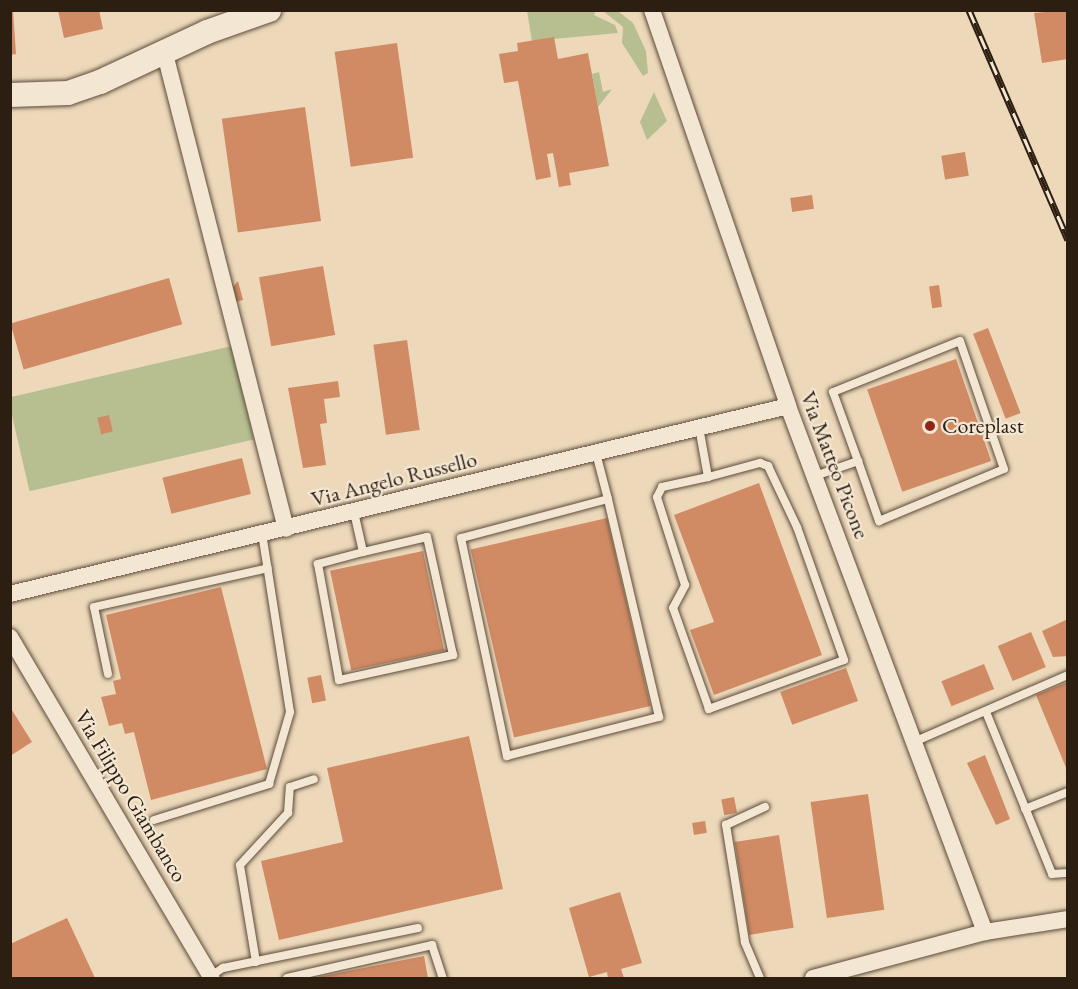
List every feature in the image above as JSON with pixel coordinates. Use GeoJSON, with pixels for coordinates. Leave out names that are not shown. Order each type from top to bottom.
{"type":"FeatureCollection","features":[{"type":"Feature","properties":{"kind":"street"},"geometry":{"type":"LineString","coordinates":[[207,32],[221,10]]}},
{"type":"Feature","properties":{"kind":"street","name":"Via Matteo Picone"},"geometry":{"type":"LineString","coordinates":[[652,10],[788,406],[916,741],[985,932]]}},
{"type":"Feature","properties":{"kind":"street"},"geometry":{"type":"LineString","coordinates":[[10,95],[68,93],[165,54],[207,32],[261,11]]}},
{"type":"Feature","properties":{"kind":"street"},"geometry":{"type":"LineString","coordinates":[[165,54],[286,529]]}},
{"type":"Feature","properties":{"kind":"street","name":"Via Angelo Russello"},"geometry":{"type":"LineString","coordinates":[[10,594],[788,406]]}},
{"type":"Feature","properties":{"kind":"street","name":"Via Filippo Giambanco"},"geometry":{"type":"LineString","coordinates":[[10,637],[210,978]]}},
{"type":"Feature","properties":{"kind":"street"},"geometry":{"type":"LineString","coordinates":[[813,978],[985,932],[1068,919]]}},
{"type":"Feature","properties":{"kind":"lane"},"geometry":{"type":"LineString","coordinates":[[960,341],[1004,469],[879,521],[858,461],[833,392],[960,341]]}},
{"type":"Feature","properties":{"kind":"lane"},"geometry":{"type":"LineString","coordinates":[[699,427],[708,477]]}},
{"type":"Feature","properties":{"kind":"lane"},"geometry":{"type":"LineString","coordinates":[[596,453],[608,499],[659,717],[507,756],[461,538],[608,499]]}},
{"type":"Feature","properties":{"kind":"lane"},"geometry":{"type":"LineString","coordinates":[[815,476],[858,461]]}},
{"type":"Feature","properties":{"kind":"lane"},"geometry":{"type":"LineString","coordinates":[[760,463],[768,466],[797,527],[844,660],[709,709],[673,608],[685,585],[657,496],[662,487],[708,477],[760,463]]}},
{"type":"Feature","properties":{"kind":"lane"},"geometry":{"type":"LineString","coordinates":[[354,512],[363,552]]}},
{"type":"Feature","properties":{"kind":"lane"},"geometry":{"type":"LineString","coordinates":[[154,820],[268,784],[290,712],[262,534]]}},
{"type":"Feature","properties":{"kind":"lane"},"geometry":{"type":"LineString","coordinates":[[428,537],[453,656],[339,681],[318,564],[363,552],[428,537]]}},
{"type":"Feature","properties":{"kind":"lane"},"geometry":{"type":"LineString","coordinates":[[108,674],[94,607],[268,568]]}},
{"type":"Feature","properties":{"kind":"lane"},"geometry":{"type":"LineString","coordinates":[[916,741],[1068,675]]}},
{"type":"Feature","properties":{"kind":"lane"},"geometry":{"type":"LineString","coordinates":[[986,712],[1052,874],[1068,873]]}},
{"type":"Feature","properties":{"kind":"lane"},"geometry":{"type":"LineString","coordinates":[[256,962],[240,865],[288,813],[290,787],[314,779]]}},
{"type":"Feature","properties":{"kind":"lane"},"geometry":{"type":"LineString","coordinates":[[1025,809],[1068,792]]}},
{"type":"Feature","properties":{"kind":"lane"},"geometry":{"type":"LineString","coordinates":[[760,978],[746,942],[726,825],[765,807]]}},
{"type":"Feature","properties":{"kind":"lane"},"geometry":{"type":"LineString","coordinates":[[210,978],[256,962],[418,928]]}},
{"type":"Feature","properties":{"kind":"lane"},"geometry":{"type":"LineString","coordinates":[[287,978],[432,945],[443,978]]}},
{"type":"Feature","properties":{"kind":"green space"},"geometry":{"type":"Polygon","coordinates":[[[527,11],[595,11],[594,15],[615,25],[618,33],[532,41],[527,11]]]}},
{"type":"Feature","properties":{"kind":"green space"},"geometry":{"type":"Polygon","coordinates":[[[603,11],[619,12],[633,23],[646,51],[648,73],[643,76],[622,43],[623,27],[603,11]]]}},
{"type":"Feature","properties":{"kind":"green space"},"geometry":{"type":"Polygon","coordinates":[[[599,72],[603,92],[612,89],[598,107],[592,74],[599,72]]]}},
{"type":"Feature","properties":{"kind":"green space"},"geometry":{"type":"Polygon","coordinates":[[[654,92],[667,121],[647,140],[640,122],[654,92]]]}},
{"type":"Feature","properties":{"kind":"green space"},"geometry":{"type":"Polygon","coordinates":[[[232,346],[254,440],[29,491],[10,407],[10,397],[232,346]]]}},
{"type":"Feature","properties":{"kind":"building"},"geometry":{"type":"Polygon","coordinates":[[[10,10],[13,10],[16,54],[10,55],[10,10]]]}},
{"type":"Feature","properties":{"kind":"building"},"geometry":{"type":"Polygon","coordinates":[[[58,10],[99,10],[103,29],[64,38],[58,10]]]}},
{"type":"Feature","properties":{"kind":"building"},"geometry":{"type":"Polygon","coordinates":[[[1068,10],[1068,59],[1042,63],[1034,13],[1068,10]]]}},
{"type":"Feature","properties":{"kind":"building"},"geometry":{"type":"Polygon","coordinates":[[[554,37],[558,59],[588,53],[609,166],[569,173],[571,185],[559,187],[553,153],[547,154],[551,177],[536,180],[518,81],[504,83],[499,54],[518,51],[517,43],[554,37]]]}},
{"type":"Feature","properties":{"kind":"building"},"geometry":{"type":"Polygon","coordinates":[[[397,43],[413,158],[351,167],[335,52],[397,43]]]}},
{"type":"Feature","properties":{"kind":"building"},"geometry":{"type":"Polygon","coordinates":[[[305,107],[321,221],[238,233],[222,119],[305,107]]]}},
{"type":"Feature","properties":{"kind":"building"},"geometry":{"type":"Polygon","coordinates":[[[965,152],[969,176],[945,179],[941,156],[965,152]]]}},
{"type":"Feature","properties":{"kind":"building"},"geometry":{"type":"Polygon","coordinates":[[[812,195],[814,209],[792,212],[790,198],[812,195]]]}},
{"type":"Feature","properties":{"kind":"building"},"geometry":{"type":"Polygon","coordinates":[[[323,266],[335,335],[271,346],[259,277],[323,266]]]}},
{"type":"Feature","properties":{"kind":"building"},"geometry":{"type":"Polygon","coordinates":[[[169,278],[182,324],[24,370],[10,323],[169,278]]]}},
{"type":"Feature","properties":{"kind":"building"},"geometry":{"type":"Polygon","coordinates":[[[238,281],[243,300],[235,302],[232,288],[238,281]]]}},
{"type":"Feature","properties":{"kind":"building"},"geometry":{"type":"Polygon","coordinates":[[[939,285],[942,307],[932,308],[929,286],[939,285]]]}},
{"type":"Feature","properties":{"kind":"building"},"geometry":{"type":"Polygon","coordinates":[[[988,328],[1021,413],[1006,419],[973,334],[988,328]]]}},
{"type":"Feature","properties":{"kind":"building"},"geometry":{"type":"Polygon","coordinates":[[[407,340],[420,430],[386,435],[373,345],[407,340]]]}},
{"type":"Feature","properties":{"kind":"building","name":"Coreplast"},"geometry":{"type":"Polygon","coordinates":[[[956,359],[991,461],[902,492],[867,390],[956,359]]]}},
{"type":"Feature","properties":{"kind":"building"},"geometry":{"type":"Polygon","coordinates":[[[338,381],[340,397],[324,399],[327,423],[320,424],[326,465],[303,468],[288,388],[338,381]]]}},
{"type":"Feature","properties":{"kind":"building"},"geometry":{"type":"Polygon","coordinates":[[[109,415],[113,432],[101,434],[97,418],[109,415]]]}},
{"type":"Feature","properties":{"kind":"building"},"geometry":{"type":"Polygon","coordinates":[[[242,458],[251,494],[171,514],[162,478],[242,458]]]}},
{"type":"Feature","properties":{"kind":"building"},"geometry":{"type":"Polygon","coordinates":[[[759,483],[822,655],[714,695],[690,630],[714,622],[674,515],[759,483]]]}},
{"type":"Feature","properties":{"kind":"building"},"geometry":{"type":"Polygon","coordinates":[[[607,518],[650,706],[514,738],[471,549],[607,518]]]}},
{"type":"Feature","properties":{"kind":"building"},"geometry":{"type":"Polygon","coordinates":[[[423,551],[444,651],[351,671],[330,571],[423,551]]]}},
{"type":"Feature","properties":{"kind":"building"},"geometry":{"type":"Polygon","coordinates":[[[221,587],[267,769],[151,800],[134,732],[125,734],[122,723],[109,726],[101,697],[116,694],[113,681],[121,679],[106,615],[221,587]]]}},
{"type":"Feature","properties":{"kind":"building"},"geometry":{"type":"Polygon","coordinates":[[[1068,619],[1068,656],[1053,657],[1042,631],[1068,619]]]}},
{"type":"Feature","properties":{"kind":"building"},"geometry":{"type":"Polygon","coordinates":[[[1031,632],[1046,667],[1013,681],[998,646],[1031,632]]]}},
{"type":"Feature","properties":{"kind":"building"},"geometry":{"type":"Polygon","coordinates":[[[984,664],[994,689],[951,706],[941,681],[984,664]]]}},
{"type":"Feature","properties":{"kind":"building"},"geometry":{"type":"Polygon","coordinates":[[[846,668],[858,701],[792,725],[780,692],[846,668]]]}},
{"type":"Feature","properties":{"kind":"building"},"geometry":{"type":"Polygon","coordinates":[[[321,675],[326,701],[312,703],[307,678],[321,675]]]}},
{"type":"Feature","properties":{"kind":"building"},"geometry":{"type":"Polygon","coordinates":[[[1068,682],[1068,770],[1067,770],[1036,695],[1068,682]]]}},
{"type":"Feature","properties":{"kind":"building"},"geometry":{"type":"Polygon","coordinates":[[[10,707],[32,742],[10,756],[10,707]]]}},
{"type":"Feature","properties":{"kind":"building"},"geometry":{"type":"Polygon","coordinates":[[[469,736],[503,889],[279,940],[261,861],[343,842],[327,768],[469,736]]]}},
{"type":"Feature","properties":{"kind":"building"},"geometry":{"type":"Polygon","coordinates":[[[985,755],[1010,819],[996,825],[967,763],[985,755]]]}},
{"type":"Feature","properties":{"kind":"building"},"geometry":{"type":"Polygon","coordinates":[[[868,794],[884,910],[827,918],[811,802],[868,794]]]}},
{"type":"Feature","properties":{"kind":"building"},"geometry":{"type":"Polygon","coordinates":[[[734,797],[737,813],[724,815],[721,799],[734,797]]]}},
{"type":"Feature","properties":{"kind":"building"},"geometry":{"type":"Polygon","coordinates":[[[705,821],[707,833],[694,835],[692,823],[705,821]]]}},
{"type":"Feature","properties":{"kind":"building"},"geometry":{"type":"Polygon","coordinates":[[[779,835],[794,928],[749,935],[735,842],[779,835]]]}},
{"type":"Feature","properties":{"kind":"building"},"geometry":{"type":"Polygon","coordinates":[[[620,892],[642,963],[621,969],[624,978],[608,978],[607,972],[589,977],[569,908],[620,892]]]}},
{"type":"Feature","properties":{"kind":"building"},"geometry":{"type":"Polygon","coordinates":[[[67,918],[95,978],[10,978],[10,944],[67,918]]]}},
{"type":"Feature","properties":{"kind":"building"},"geometry":{"type":"Polygon","coordinates":[[[424,956],[428,978],[318,978],[318,977],[424,956]]]}},
{"type":"Feature","properties":{"kind":"railway"},"geometry":{"type":"LineString","coordinates":[[969,10],[1068,240]]}},
{"type":"Feature","properties":{"kind":"place","name":"Coreplast"},"geometry":{"type":"Point","coordinates":[930,426]}}]}
